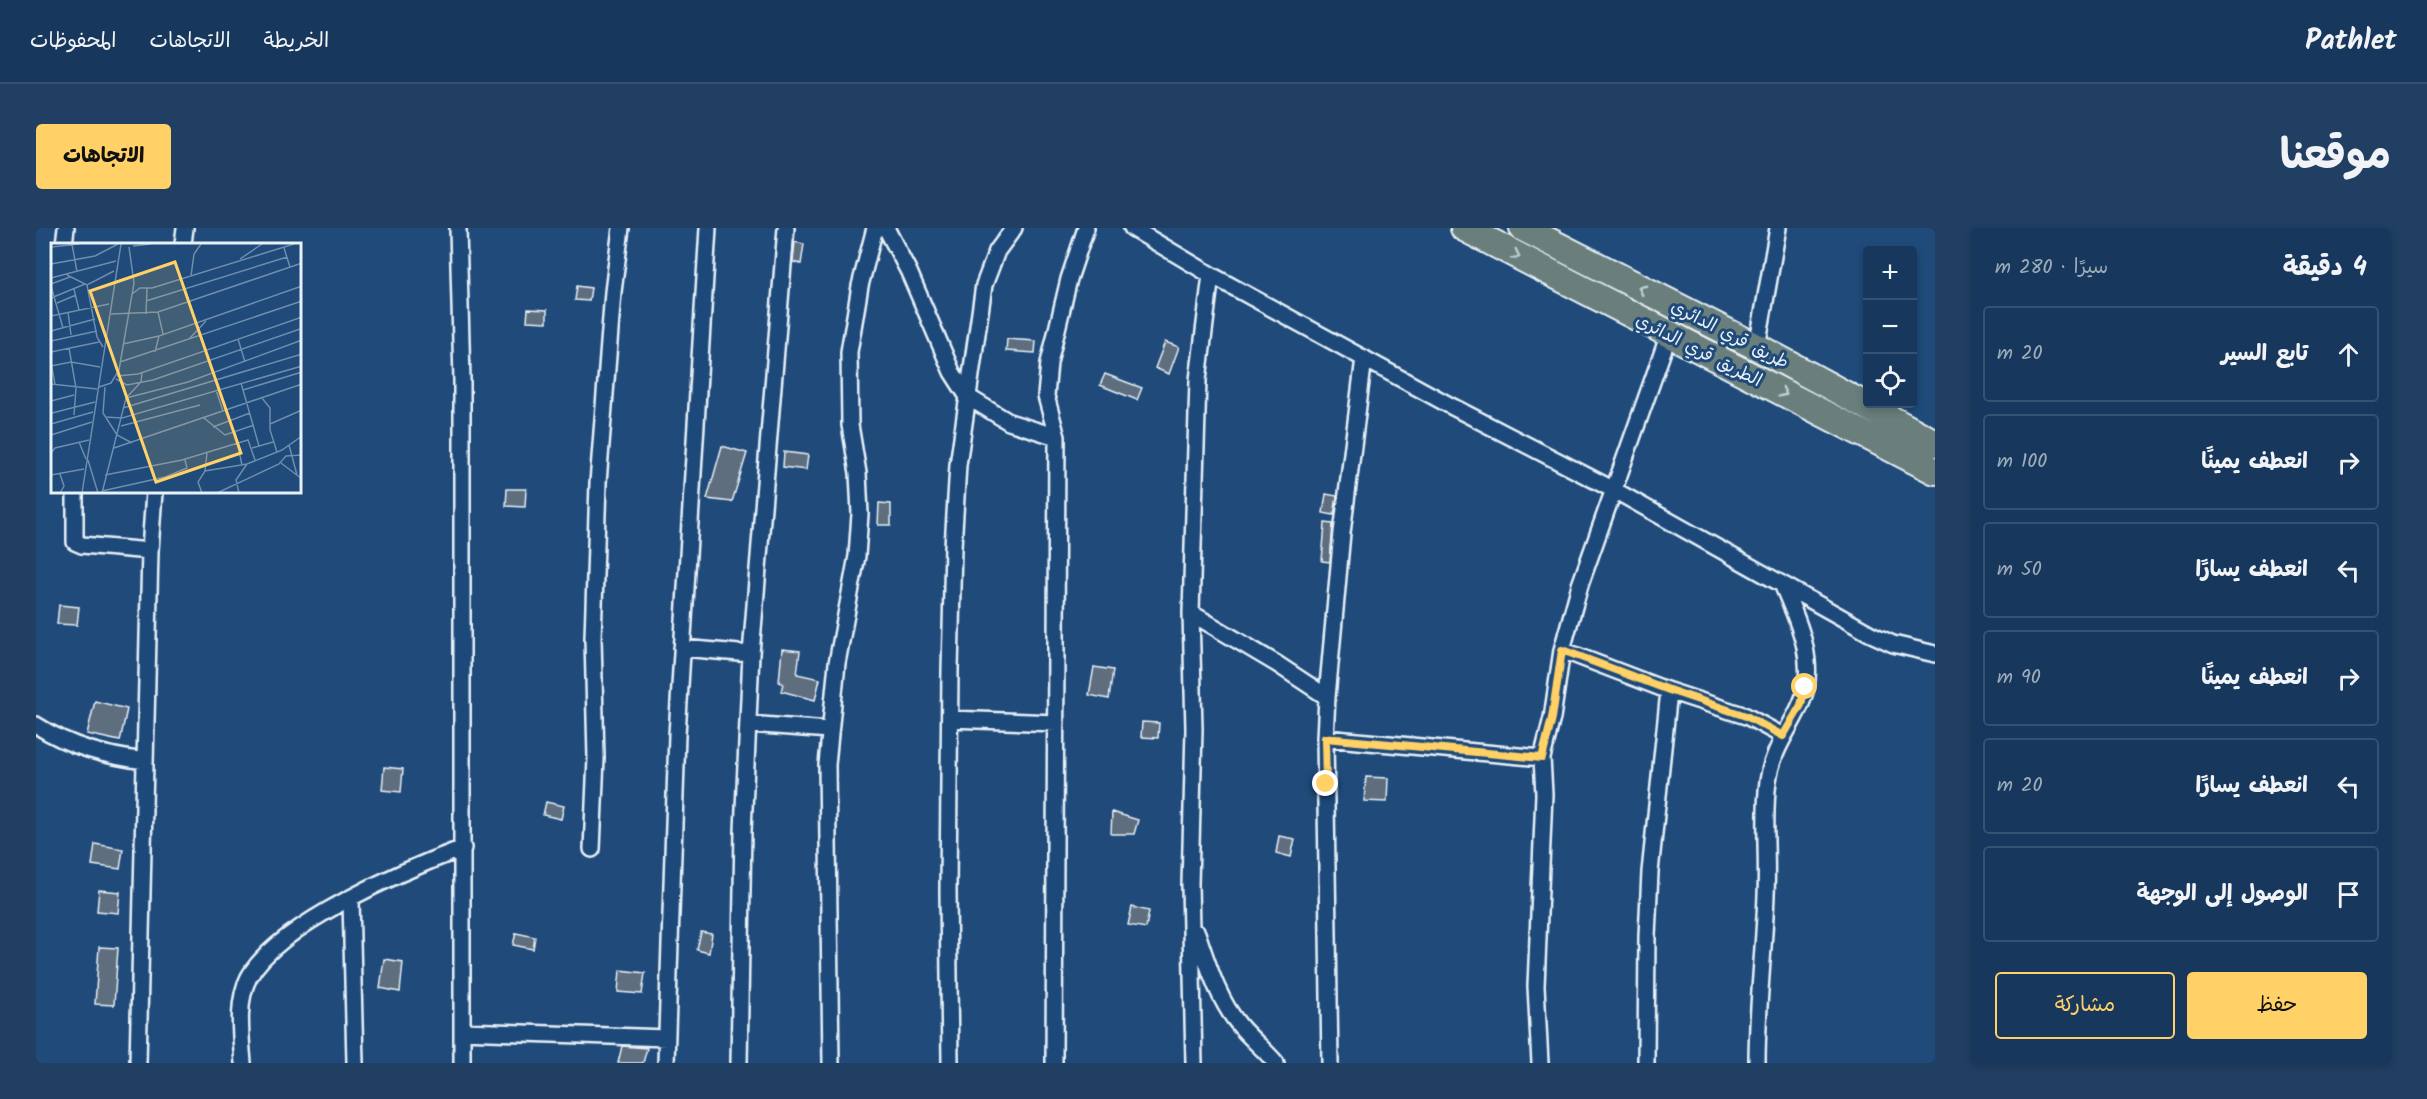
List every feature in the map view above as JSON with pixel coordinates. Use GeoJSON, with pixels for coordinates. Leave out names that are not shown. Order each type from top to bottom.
{"type":"FeatureCollection","features":[{"type":"Feature","properties":{"kind":"highway","name":"الطريق قري الدائري"},"geometry":{"type":"LineString","coordinates":[[1464,228],[1935,471]]}},
{"type":"Feature","properties":{"kind":"highway","name":"طريق قري الدائري"},"geometry":{"type":"LineString","coordinates":[[1523,228],[1757,347],[1935,443]]}},
{"type":"Feature","properties":{"kind":"street"},"geometry":{"type":"LineString","coordinates":[[64,243],[66,228]]}},
{"type":"Feature","properties":{"kind":"street"},"geometry":{"type":"LineString","coordinates":[[183,243],[185,228]]}},
{"type":"Feature","properties":{"kind":"street"},"geometry":{"type":"LineString","coordinates":[[458,228],[462,380],[460,712],[463,848],[462,1063]]}},
{"type":"Feature","properties":{"kind":"street"},"geometry":{"type":"LineString","coordinates":[[592,849],[596,758],[593,628],[598,483],[613,292],[621,228]]}},
{"type":"Feature","properties":{"kind":"street"},"geometry":{"type":"LineString","coordinates":[[666,1063],[672,859],[682,648],[708,228]]}},
{"type":"Feature","properties":{"kind":"street"},"geometry":{"type":"LineString","coordinates":[[739,1063],[742,887],[751,654],[786,228]]}},
{"type":"Feature","properties":{"kind":"street"},"geometry":{"type":"LineString","coordinates":[[831,1063],[826,813],[830,730],[837,663],[857,556],[860,514],[858,474],[850,425],[849,352],[860,286],[875,228]]}},
{"type":"Feature","properties":{"kind":"street"},"geometry":{"type":"LineString","coordinates":[[886,228],[909,272],[952,372],[968,397],[1009,422],[1057,437]]}},
{"type":"Feature","properties":{"kind":"street"},"geometry":{"type":"LineString","coordinates":[[950,1063],[948,891],[950,720],[955,508],[959,454],[984,285],[997,251],[1014,228]]}},
{"type":"Feature","properties":{"kind":"street"},"geometry":{"type":"LineString","coordinates":[[1054,1063],[1057,437],[1046,396],[1049,363],[1069,279],[1086,228]]}},
{"type":"Feature","properties":{"kind":"street"},"geometry":{"type":"LineString","coordinates":[[1132,228],[1211,275],[1614,490],[1871,634],[1893,644],[1935,654]]}},
{"type":"Feature","properties":{"kind":"street"},"geometry":{"type":"LineString","coordinates":[[1757,347],[1778,228]]}},
{"type":"Feature","properties":{"kind":"street"},"geometry":{"type":"LineString","coordinates":[[1194,1063],[1190,885],[1194,729],[1191,613],[1198,380],[1211,275]]}},
{"type":"Feature","properties":{"kind":"street"},"geometry":{"type":"LineString","coordinates":[[1540,1063],[1536,986],[1544,794],[1542,758],[1552,718],[1562,650],[1580,585],[1669,334]]}},
{"type":"Feature","properties":{"kind":"street"},"geometry":{"type":"LineString","coordinates":[[1330,1063],[1325,738],[1342,533],[1364,358]]}},
{"type":"Feature","properties":{"kind":"street"},"geometry":{"type":"LineString","coordinates":[[75,494],[75,542],[82,545],[150,551]]}},
{"type":"Feature","properties":{"kind":"street"},"geometry":{"type":"LineString","coordinates":[[138,1063],[150,551],[154,494]]}},
{"type":"Feature","properties":{"kind":"street"},"geometry":{"type":"LineString","coordinates":[[1757,1063],[1766,894],[1768,782],[1772,759],[1801,705],[1807,672],[1799,626],[1782,584]]}},
{"type":"Feature","properties":{"kind":"street"},"geometry":{"type":"LineString","coordinates":[[1191,613],[1277,664],[1327,697]]}},
{"type":"Feature","properties":{"kind":"street"},"geometry":{"type":"LineString","coordinates":[[682,648],[751,654]]}},
{"type":"Feature","properties":{"kind":"street"},"geometry":{"type":"LineString","coordinates":[[1562,650],[1746,716],[1783,736]]}},
{"type":"Feature","properties":{"kind":"street"},"geometry":{"type":"LineString","coordinates":[[1646,1063],[1650,872],[1669,690]]}},
{"type":"Feature","properties":{"kind":"street"},"geometry":{"type":"LineString","coordinates":[[950,720],[1056,723]]}},
{"type":"Feature","properties":{"kind":"street"},"geometry":{"type":"LineString","coordinates":[[748,724],[830,730]]}},
{"type":"Feature","properties":{"kind":"street"},"geometry":{"type":"LineString","coordinates":[[36,726],[90,751],[145,761]]}},
{"type":"Feature","properties":{"kind":"street"},"geometry":{"type":"LineString","coordinates":[[1325,738],[1542,758]]}},
{"type":"Feature","properties":{"kind":"street"},"geometry":{"type":"LineString","coordinates":[[243,1063],[243,996],[248,978],[258,964],[297,929],[405,870],[463,848]]}},
{"type":"Feature","properties":{"kind":"street"},"geometry":{"type":"LineString","coordinates":[[351,899],[355,1063]]}},
{"type":"Feature","properties":{"kind":"street"},"geometry":{"type":"LineString","coordinates":[[1192,919],[1215,984],[1227,1007],[1239,1025],[1276,1063]]}},
{"type":"Feature","properties":{"kind":"street"},"geometry":{"type":"LineString","coordinates":[[462,1031],[667,1038]]}},
{"type":"Feature","properties":{"kind":"building"},"geometry":{"type":"Polygon","coordinates":[[[795,242],[804,244],[801,264],[793,262],[795,242]]]}},
{"type":"Feature","properties":{"kind":"building"},"geometry":{"type":"Polygon","coordinates":[[[577,286],[591,288],[589,301],[575,300],[577,286]]]}},
{"type":"Feature","properties":{"kind":"building"},"geometry":{"type":"Polygon","coordinates":[[[528,309],[547,310],[547,322],[527,321],[528,309]]]}},
{"type":"Feature","properties":{"kind":"building"},"geometry":{"type":"Polygon","coordinates":[[[1007,339],[1036,341],[1035,353],[1006,351],[1007,339]]]}},
{"type":"Feature","properties":{"kind":"building"},"geometry":{"type":"Polygon","coordinates":[[[1165,342],[1179,347],[1169,374],[1155,368],[1165,342]]]}},
{"type":"Feature","properties":{"kind":"building"},"geometry":{"type":"Polygon","coordinates":[[[1105,374],[1142,388],[1137,400],[1100,385],[1105,374]]]}},
{"type":"Feature","properties":{"kind":"building"},"geometry":{"type":"Polygon","coordinates":[[[722,446],[747,453],[732,502],[707,499],[722,446]]]}},
{"type":"Feature","properties":{"kind":"building"},"geometry":{"type":"Polygon","coordinates":[[[784,452],[808,455],[806,470],[783,467],[784,452]]]}},
{"type":"Feature","properties":{"kind":"building"},"geometry":{"type":"Polygon","coordinates":[[[507,489],[526,489],[525,507],[506,506],[507,489]]]}},
{"type":"Feature","properties":{"kind":"building"},"geometry":{"type":"Polygon","coordinates":[[[1326,494],[1337,496],[1334,515],[1323,513],[1326,494]]]}},
{"type":"Feature","properties":{"kind":"building"},"geometry":{"type":"Polygon","coordinates":[[[879,503],[891,504],[891,525],[878,525],[879,503]]]}},
{"type":"Feature","properties":{"kind":"building"},"geometry":{"type":"Polygon","coordinates":[[[1325,523],[1333,524],[1330,562],[1322,561],[1325,523]]]}},
{"type":"Feature","properties":{"kind":"building"},"geometry":{"type":"Polygon","coordinates":[[[59,605],[79,607],[77,625],[57,624],[59,605]]]}},
{"type":"Feature","properties":{"kind":"building"},"geometry":{"type":"Polygon","coordinates":[[[782,649],[800,651],[797,674],[820,679],[815,700],[781,691],[783,684],[779,682],[782,649]]]}},
{"type":"Feature","properties":{"kind":"building"},"geometry":{"type":"Polygon","coordinates":[[[1094,667],[1113,670],[1109,699],[1089,695],[1094,667]]]}},
{"type":"Feature","properties":{"kind":"building"},"geometry":{"type":"Polygon","coordinates":[[[95,701],[127,709],[120,741],[87,734],[95,701]]]}},
{"type":"Feature","properties":{"kind":"building"},"geometry":{"type":"Polygon","coordinates":[[[1142,722],[1159,723],[1158,738],[1141,737],[1142,722]]]}},
{"type":"Feature","properties":{"kind":"building"},"geometry":{"type":"Polygon","coordinates":[[[384,767],[403,769],[401,792],[382,790],[384,767]]]}},
{"type":"Feature","properties":{"kind":"building"},"geometry":{"type":"Polygon","coordinates":[[[1366,777],[1388,778],[1387,802],[1364,801],[1366,777]]]}},
{"type":"Feature","properties":{"kind":"building"},"geometry":{"type":"Polygon","coordinates":[[[546,802],[564,806],[561,819],[543,815],[546,802]]]}},
{"type":"Feature","properties":{"kind":"building"},"geometry":{"type":"Polygon","coordinates":[[[1112,812],[1138,820],[1134,834],[1111,834],[1112,812]]]}},
{"type":"Feature","properties":{"kind":"building"},"geometry":{"type":"Polygon","coordinates":[[[1279,836],[1295,839],[1291,857],[1276,853],[1279,836]]]}},
{"type":"Feature","properties":{"kind":"building"},"geometry":{"type":"Polygon","coordinates":[[[95,844],[123,849],[120,869],[92,865],[95,844]]]}},
{"type":"Feature","properties":{"kind":"building"},"geometry":{"type":"Polygon","coordinates":[[[99,890],[120,892],[118,913],[97,911],[99,890]]]}},
{"type":"Feature","properties":{"kind":"building"},"geometry":{"type":"Polygon","coordinates":[[[1132,907],[1149,911],[1146,928],[1128,925],[1132,907]]]}},
{"type":"Feature","properties":{"kind":"building"},"geometry":{"type":"Polygon","coordinates":[[[701,932],[712,934],[709,953],[697,950],[701,932]]]}},
{"type":"Feature","properties":{"kind":"building"},"geometry":{"type":"Polygon","coordinates":[[[516,933],[535,937],[533,949],[513,945],[516,933]]]}},
{"type":"Feature","properties":{"kind":"building"},"geometry":{"type":"Polygon","coordinates":[[[99,947],[118,948],[114,1005],[95,1004],[99,947]]]}},
{"type":"Feature","properties":{"kind":"building"},"geometry":{"type":"Polygon","coordinates":[[[384,959],[403,962],[400,992],[380,988],[384,959]]]}},
{"type":"Feature","properties":{"kind":"building"},"geometry":{"type":"Polygon","coordinates":[[[620,970],[645,973],[642,994],[618,992],[620,970]]]}},
{"type":"Feature","properties":{"kind":"building"},"geometry":{"type":"Polygon","coordinates":[[[622,1046],[647,1048],[643,1063],[618,1063],[622,1046]]]}},
{"type":"Feature","properties":{"kind":"route"},"geometry":{"type":"LineString","coordinates":[[1326,784],[1325,738],[1542,758],[1552,718],[1562,650],[1746,716],[1783,736],[1801,705],[1805,687]]}}]}
